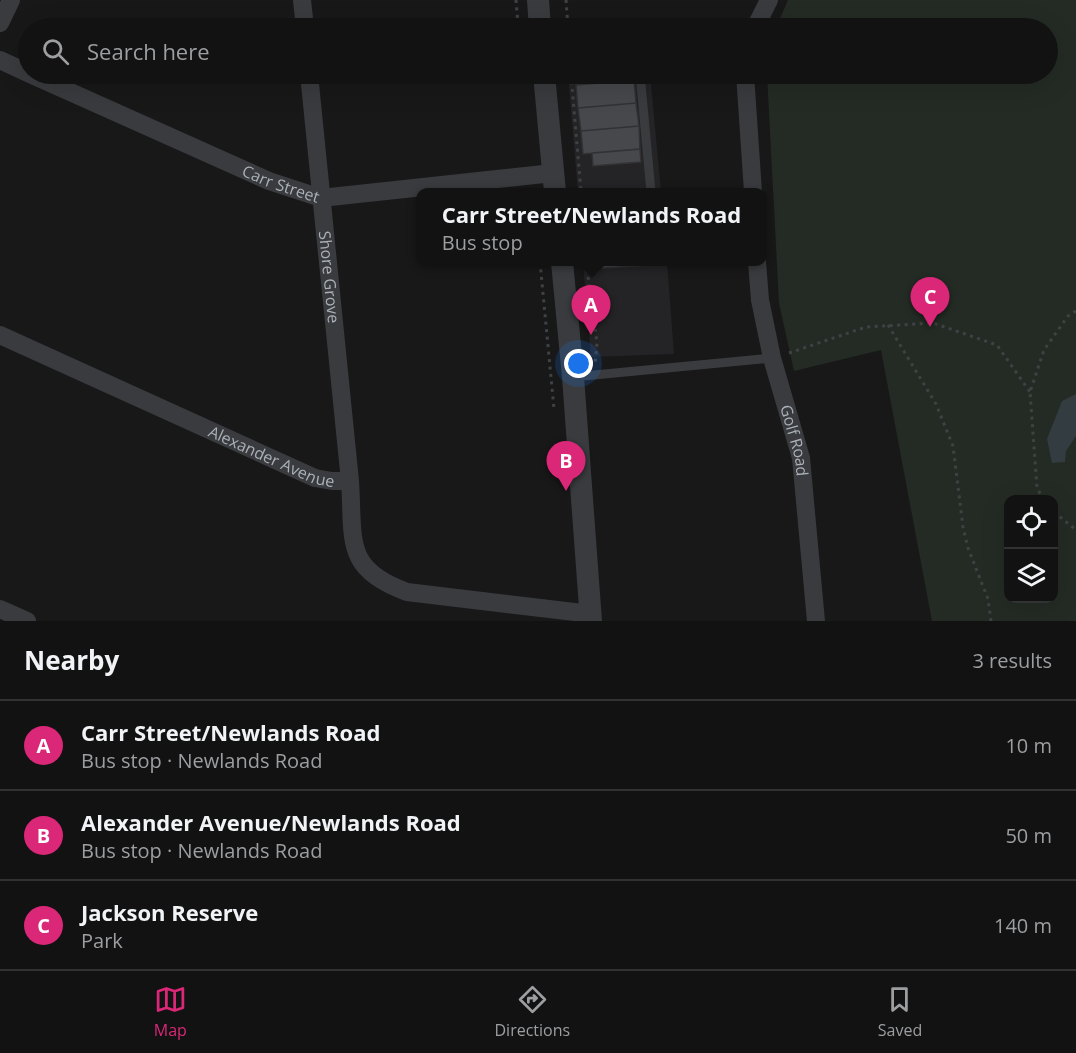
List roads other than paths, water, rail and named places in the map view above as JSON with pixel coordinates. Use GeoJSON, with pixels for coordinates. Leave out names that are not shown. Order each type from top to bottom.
{"type":"FeatureCollection","features":[{"type":"Feature","properties":{"kind":"street"},"geometry":{"type":"LineString","coordinates":[[0,22],[11,0]]}},
{"type":"Feature","properties":{"kind":"street"},"geometry":{"type":"LineString","coordinates":[[302,0],[304,18]]}},
{"type":"Feature","properties":{"kind":"street"},"geometry":{"type":"LineString","coordinates":[[538,0],[539,18]]}},
{"type":"Feature","properties":{"kind":"street"},"geometry":{"type":"LineString","coordinates":[[760,18],[769,0]]}},
{"type":"Feature","properties":{"kind":"street","name":"Carr Street"},"geometry":{"type":"LineString","coordinates":[[0,60],[18,68]]}},
{"type":"Feature","properties":{"kind":"street","name":"Carr Street"},"geometry":{"type":"LineString","coordinates":[[53,84],[269,181],[321,198],[416,192]]}},
{"type":"Feature","properties":{"kind":"street","name":"Shore Grove"},"geometry":{"type":"LineString","coordinates":[[310,84],[350,481]]}},
{"type":"Feature","properties":{"kind":"street"},"geometry":{"type":"LineString","coordinates":[[545,84],[554,183]]}},
{"type":"Feature","properties":{"kind":"street"},"geometry":{"type":"LineString","coordinates":[[746,84],[753,188]]}},
{"type":"Feature","properties":{"kind":"street","name":"Carr Street"},"geometry":{"type":"LineString","coordinates":[[476,188],[554,183]]}},
{"type":"Feature","properties":{"kind":"street"},"geometry":{"type":"LineString","coordinates":[[562,266],[591,617]]}},
{"type":"Feature","properties":{"kind":"street","name":"Golf Road"},"geometry":{"type":"LineString","coordinates":[[757,266],[760,300],[772,358],[801,458],[816,621]]}},
{"type":"Feature","properties":{"kind":"street","name":"Alexander Avenue"},"geometry":{"type":"LineString","coordinates":[[0,335],[315,478],[350,481],[355,548],[360,562],[386,584],[407,592],[591,617]]}},
{"type":"Feature","properties":{"kind":"street"},"geometry":{"type":"LineString","coordinates":[[0,609],[27,621]]}},
{"type":"Feature","properties":{"kind":"lane"},"geometry":{"type":"LineString","coordinates":[[641,84],[651,188]]}},
{"type":"Feature","properties":{"kind":"lane"},"geometry":{"type":"LineString","coordinates":[[573,377],[772,358]]}},
{"type":"Feature","properties":{"kind":"place","name":"Jackson Reserve"},"geometry":{"type":"Point","coordinates":[930,327]}},
{"type":"Feature","properties":{"kind":"place","name":"Carr Street/Newlands Road"},"geometry":{"type":"Point","coordinates":[591,335]}},
{"type":"Feature","properties":{"kind":"place","name":"Alexander Avenue/Newlands Road"},"geometry":{"type":"Point","coordinates":[566,491]}}]}
